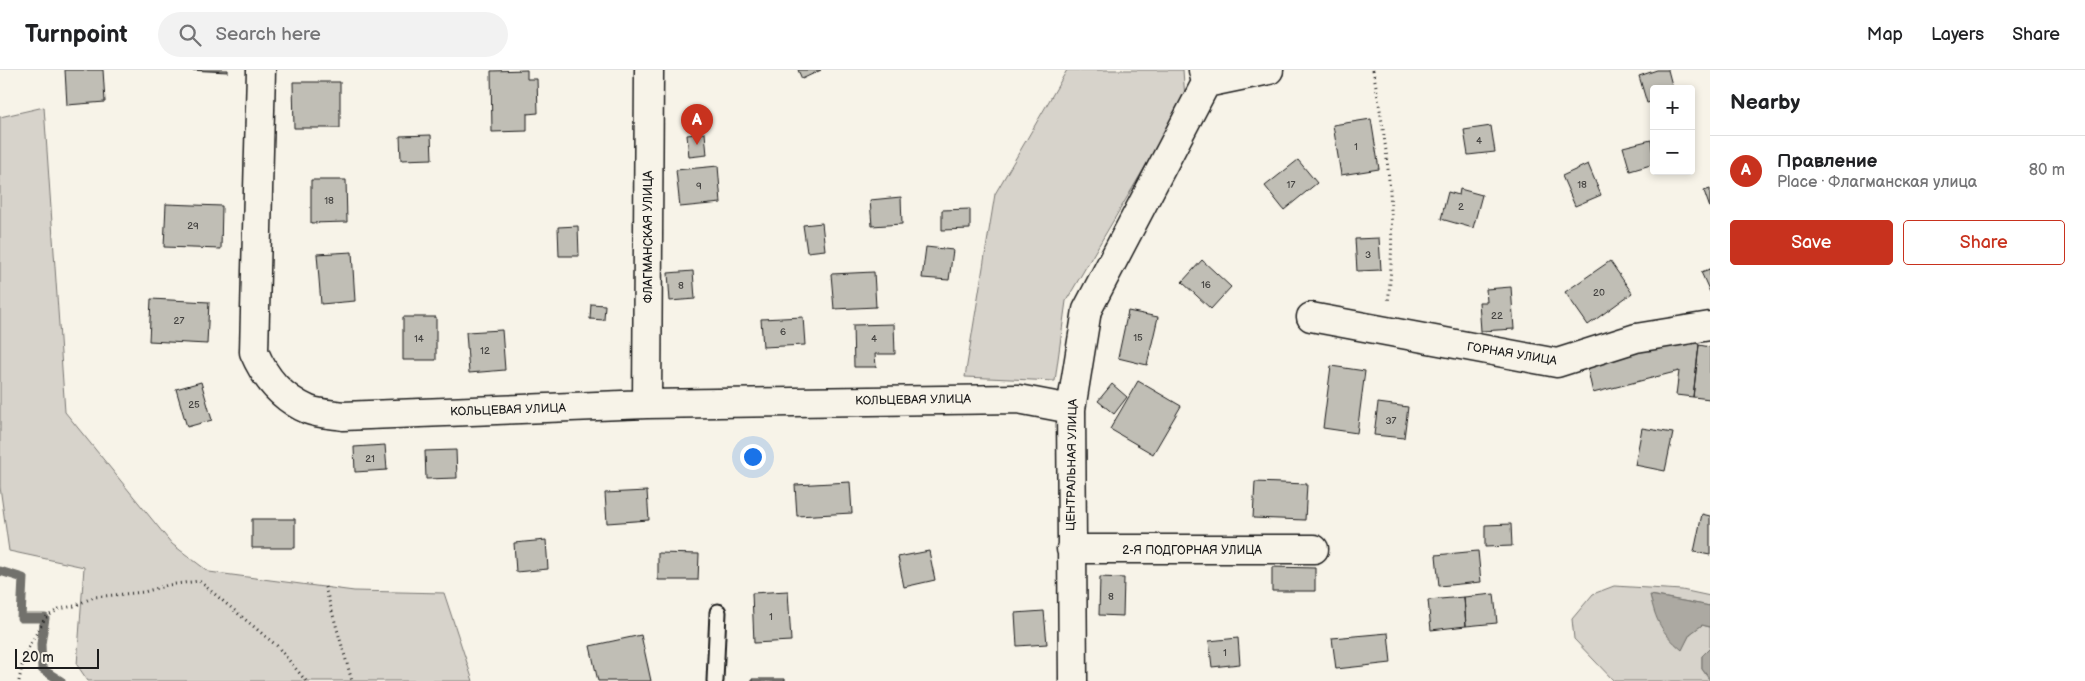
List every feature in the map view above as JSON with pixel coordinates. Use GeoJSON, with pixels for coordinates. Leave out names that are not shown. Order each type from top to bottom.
{"type":"FeatureCollection","features":[{"type":"Feature","properties":{"kind":"street","name":"КОЛЬЦЕВАЯ УЛИЦА"},"geometry":{"type":"LineString","coordinates":[[261,70],[254,352],[264,374],[282,394],[309,410],[343,416],[647,404],[1018,399],[1071,409]]}},
{"type":"Feature","properties":{"kind":"street","name":"ФЛАГМАНСКАЯ УЛИЦА"},"geometry":{"type":"LineString","coordinates":[[647,404],[649,70]]}},
{"type":"Feature","properties":{"kind":"street"},"geometry":{"type":"LineString","coordinates":[[1204,77],[1268,70]]}},
{"type":"Feature","properties":{"kind":"street","name":"ЦЕНТРАЛЬНАЯ УЛИЦА"},"geometry":{"type":"LineString","coordinates":[[1073,681],[1070,549],[1071,409],[1087,310],[1204,77]]}},
{"type":"Feature","properties":{"kind":"street","name":"ГОРНАЯ УЛИЦА"},"geometry":{"type":"LineString","coordinates":[[1311,317],[1557,363],[1636,338],[1710,326]]}},
{"type":"Feature","properties":{"kind":"street","name":"2-Я ПОДГОРНАЯ УЛИЦА"},"geometry":{"type":"LineString","coordinates":[[1070,549],[1314,549]]}},
{"type":"Feature","properties":{"kind":"lane"},"geometry":{"type":"LineString","coordinates":[[715,681],[718,612]]}},
{"type":"Feature","properties":{"kind":"path"},"geometry":{"type":"LineString","coordinates":[[1373,70],[1383,123],[1392,202],[1392,271],[1386,332]]}},
{"type":"Feature","properties":{"kind":"path"},"geometry":{"type":"LineString","coordinates":[[19,681],[24,656],[45,618],[59,609],[74,606],[94,597],[144,592],[168,585],[199,581],[277,646],[306,681]]}},
{"type":"Feature","properties":{"kind":"path"},"geometry":{"type":"LineString","coordinates":[[325,587],[352,681]]}},
{"type":"Feature","properties":{"kind":"shaded area"},"geometry":{"type":"Polygon","coordinates":[[[1067,70],[1183,70],[1185,99],[1066,301],[1055,381],[965,377],[995,194],[1067,70]]]}},
{"type":"Feature","properties":{"kind":"shaded area"},"geometry":{"type":"Polygon","coordinates":[[[44,107],[65,412],[172,544],[209,572],[354,591],[444,593],[473,681],[88,681],[77,665],[84,567],[9,551],[0,487],[0,117],[44,107]]]}},
{"type":"Feature","properties":{"kind":"shaded area"},"geometry":{"type":"Polygon","coordinates":[[[1614,586],[1682,590],[1710,596],[1710,606],[1651,595],[1682,649],[1690,634],[1702,625],[1710,627],[1710,648],[1702,656],[1702,669],[1710,681],[1614,681],[1574,639],[1572,619],[1593,594],[1614,586]]]}},
{"type":"Feature","properties":{"kind":"shaded area"},"geometry":{"type":"Polygon","coordinates":[[[1650,595],[1710,606],[1710,627],[1702,625],[1690,634],[1682,650],[1660,626],[1650,595]]]}},
{"type":"Feature","properties":{"kind":"shaded area"},"geometry":{"type":"Polygon","coordinates":[[[1710,648],[1710,679],[1702,669],[1702,656],[1710,648]]]}},
{"type":"Feature","properties":{"kind":"building"},"geometry":{"type":"Polygon","coordinates":[[[65,70],[103,70],[105,102],[67,105],[65,70]]]}},
{"type":"Feature","properties":{"kind":"building"},"geometry":{"type":"Polygon","coordinates":[[[188,70],[228,70],[228,72],[188,70]]]}},
{"type":"Feature","properties":{"kind":"building"},"geometry":{"type":"Polygon","coordinates":[[[527,70],[527,79],[537,79],[538,113],[527,114],[527,131],[492,132],[491,71],[527,70]]]}},
{"type":"Feature","properties":{"kind":"building"},"geometry":{"type":"Polygon","coordinates":[[[798,70],[821,70],[802,79],[798,70]]]}},
{"type":"Feature","properties":{"kind":"building"},"geometry":{"type":"Polygon","coordinates":[[[1657,70],[1668,70],[1672,85],[1650,85],[1650,102],[1647,103],[1639,76],[1657,70]]]}},
{"type":"Feature","properties":{"kind":"building"},"geometry":{"type":"Polygon","coordinates":[[[293,82],[340,82],[340,128],[294,128],[293,82]]]}},
{"type":"Feature","properties":{"kind":"building"},"geometry":{"type":"Polygon","coordinates":[[[1371,119],[1379,169],[1341,175],[1333,125],[1371,119]]]}},
{"type":"Feature","properties":{"kind":"building"},"geometry":{"type":"Polygon","coordinates":[[[1491,126],[1495,152],[1468,155],[1464,130],[1491,126]]]}},
{"type":"Feature","properties":{"kind":"building"},"geometry":{"type":"Polygon","coordinates":[[[705,133],[707,155],[689,157],[687,135],[705,133]]]}},
{"type":"Feature","properties":{"kind":"building"},"geometry":{"type":"Polygon","coordinates":[[[431,135],[432,159],[401,160],[400,136],[431,135]]]}},
{"type":"Feature","properties":{"kind":"building"},"geometry":{"type":"Polygon","coordinates":[[[1650,140],[1650,165],[1630,171],[1623,147],[1650,140]]]}},
{"type":"Feature","properties":{"kind":"building"},"geometry":{"type":"Polygon","coordinates":[[[1298,160],[1317,183],[1284,210],[1265,186],[1298,160]]]}},
{"type":"Feature","properties":{"kind":"building"},"geometry":{"type":"Polygon","coordinates":[[[1588,164],[1601,195],[1575,206],[1562,176],[1588,164]]]}},
{"type":"Feature","properties":{"kind":"building"},"geometry":{"type":"Polygon","coordinates":[[[718,166],[721,203],[680,207],[676,170],[718,166]]]}},
{"type":"Feature","properties":{"kind":"building"},"geometry":{"type":"Polygon","coordinates":[[[311,180],[346,180],[347,222],[311,223],[311,180]]]}},
{"type":"Feature","properties":{"kind":"building"},"geometry":{"type":"Polygon","coordinates":[[[1460,189],[1482,195],[1473,228],[1441,219],[1448,192],[1459,195],[1460,189]]]}},
{"type":"Feature","properties":{"kind":"building"},"geometry":{"type":"Polygon","coordinates":[[[1710,189],[1710,208],[1704,191],[1710,189]]]}},
{"type":"Feature","properties":{"kind":"building"},"geometry":{"type":"Polygon","coordinates":[[[901,197],[902,224],[872,226],[870,200],[901,197]]]}},
{"type":"Feature","properties":{"kind":"building"},"geometry":{"type":"Polygon","coordinates":[[[166,204],[222,206],[221,249],[164,247],[166,204]]]}},
{"type":"Feature","properties":{"kind":"building"},"geometry":{"type":"Polygon","coordinates":[[[970,209],[970,229],[942,230],[942,210],[970,209]]]}},
{"type":"Feature","properties":{"kind":"building"},"geometry":{"type":"Polygon","coordinates":[[[822,223],[825,250],[807,252],[803,225],[822,223]]]}},
{"type":"Feature","properties":{"kind":"building"},"geometry":{"type":"Polygon","coordinates":[[[578,226],[579,256],[559,256],[558,227],[578,226]]]}},
{"type":"Feature","properties":{"kind":"building"},"geometry":{"type":"Polygon","coordinates":[[[1379,238],[1381,270],[1357,271],[1355,239],[1379,238]]]}},
{"type":"Feature","properties":{"kind":"building"},"geometry":{"type":"Polygon","coordinates":[[[926,247],[953,250],[949,280],[922,278],[926,247]]]}},
{"type":"Feature","properties":{"kind":"building"},"geometry":{"type":"Polygon","coordinates":[[[352,252],[355,301],[321,304],[317,254],[352,252]]]}},
{"type":"Feature","properties":{"kind":"building"},"geometry":{"type":"Polygon","coordinates":[[[1202,260],[1231,287],[1211,309],[1182,282],[1202,260]]]}},
{"type":"Feature","properties":{"kind":"building"},"geometry":{"type":"Polygon","coordinates":[[[1610,261],[1632,293],[1588,325],[1565,292],[1610,261]]]}},
{"type":"Feature","properties":{"kind":"building"},"geometry":{"type":"Polygon","coordinates":[[[1710,269],[1710,292],[1701,272],[1710,269]]]}},
{"type":"Feature","properties":{"kind":"building"},"geometry":{"type":"Polygon","coordinates":[[[693,271],[695,299],[670,301],[668,273],[693,271]]]}},
{"type":"Feature","properties":{"kind":"building"},"geometry":{"type":"Polygon","coordinates":[[[874,272],[876,307],[834,309],[831,274],[874,272]]]}},
{"type":"Feature","properties":{"kind":"building"},"geometry":{"type":"Polygon","coordinates":[[[1511,287],[1514,329],[1481,331],[1479,302],[1487,302],[1486,289],[1511,287]]]}},
{"type":"Feature","properties":{"kind":"building"},"geometry":{"type":"Polygon","coordinates":[[[151,299],[209,302],[207,344],[149,341],[151,299]]]}},
{"type":"Feature","properties":{"kind":"building"},"geometry":{"type":"Polygon","coordinates":[[[591,304],[605,305],[604,320],[590,319],[591,304]]]}},
{"type":"Feature","properties":{"kind":"building"},"geometry":{"type":"Polygon","coordinates":[[[1128,311],[1158,317],[1147,365],[1118,358],[1128,311]]]}},
{"type":"Feature","properties":{"kind":"building"},"geometry":{"type":"Polygon","coordinates":[[[403,317],[436,317],[436,360],[403,360],[403,317]]]}},
{"type":"Feature","properties":{"kind":"building"},"geometry":{"type":"Polygon","coordinates":[[[803,317],[805,345],[763,347],[761,319],[803,317]]]}},
{"type":"Feature","properties":{"kind":"building"},"geometry":{"type":"Polygon","coordinates":[[[894,324],[895,354],[875,354],[876,367],[854,367],[853,325],[894,324]]]}},
{"type":"Feature","properties":{"kind":"building"},"geometry":{"type":"Polygon","coordinates":[[[502,330],[505,370],[469,373],[466,332],[502,330]]]}},
{"type":"Feature","properties":{"kind":"building"},"geometry":{"type":"Polygon","coordinates":[[[1694,341],[1699,345],[1693,397],[1676,395],[1679,371],[1593,393],[1586,362],[1694,341]]]}},
{"type":"Feature","properties":{"kind":"building"},"geometry":{"type":"Polygon","coordinates":[[[1699,345],[1710,347],[1710,399],[1693,397],[1699,345]]]}},
{"type":"Feature","properties":{"kind":"building"},"geometry":{"type":"Polygon","coordinates":[[[1331,366],[1365,371],[1357,433],[1323,428],[1331,366]]]}},
{"type":"Feature","properties":{"kind":"building"},"geometry":{"type":"Polygon","coordinates":[[[1138,381],[1181,406],[1153,454],[1110,429],[1138,381]]]}},
{"type":"Feature","properties":{"kind":"building"},"geometry":{"type":"Polygon","coordinates":[[[201,382],[212,420],[187,427],[176,389],[201,382]]]}},
{"type":"Feature","properties":{"kind":"building"},"geometry":{"type":"Polygon","coordinates":[[[1112,384],[1127,397],[1114,414],[1098,401],[1112,384]]]}},
{"type":"Feature","properties":{"kind":"building"},"geometry":{"type":"Polygon","coordinates":[[[1378,403],[1408,407],[1404,438],[1374,435],[1378,403]]]}},
{"type":"Feature","properties":{"kind":"building"},"geometry":{"type":"Polygon","coordinates":[[[1642,428],[1673,433],[1665,471],[1635,465],[1642,428]]]}},
{"type":"Feature","properties":{"kind":"building"},"geometry":{"type":"Polygon","coordinates":[[[385,445],[387,470],[355,472],[354,447],[385,445]]]}},
{"type":"Feature","properties":{"kind":"building"},"geometry":{"type":"Polygon","coordinates":[[[456,450],[457,478],[426,479],[425,451],[456,450]]]}},
{"type":"Feature","properties":{"kind":"building"},"geometry":{"type":"Polygon","coordinates":[[[850,482],[852,513],[797,516],[795,485],[850,482]]]}},
{"type":"Feature","properties":{"kind":"building"},"geometry":{"type":"Polygon","coordinates":[[[1255,482],[1307,484],[1305,520],[1253,518],[1255,482]]]}},
{"type":"Feature","properties":{"kind":"building"},"geometry":{"type":"Polygon","coordinates":[[[647,491],[649,520],[607,523],[605,493],[647,491]]]}},
{"type":"Feature","properties":{"kind":"building"},"geometry":{"type":"Polygon","coordinates":[[[1702,514],[1710,516],[1710,555],[1694,552],[1702,514]]]}},
{"type":"Feature","properties":{"kind":"building"},"geometry":{"type":"Polygon","coordinates":[[[252,519],[295,519],[295,548],[252,548],[252,519]]]}},
{"type":"Feature","properties":{"kind":"building"},"geometry":{"type":"Polygon","coordinates":[[[1511,524],[1512,546],[1485,547],[1485,525],[1511,524]]]}},
{"type":"Feature","properties":{"kind":"building"},"geometry":{"type":"Polygon","coordinates":[[[546,540],[548,569],[516,572],[514,543],[546,540]]]}},
{"type":"Feature","properties":{"kind":"building"},"geometry":{"type":"Polygon","coordinates":[[[929,551],[935,580],[904,587],[898,557],[929,551]]]}},
{"type":"Feature","properties":{"kind":"building"},"geometry":{"type":"Polygon","coordinates":[[[1478,551],[1481,582],[1439,586],[1436,555],[1478,551]]]}},
{"type":"Feature","properties":{"kind":"building"},"geometry":{"type":"Polygon","coordinates":[[[658,553],[699,554],[698,580],[658,580],[658,553]]]}},
{"type":"Feature","properties":{"kind":"building"},"geometry":{"type":"Polygon","coordinates":[[[1272,567],[1315,568],[1315,591],[1272,591],[1272,567]]]}},
{"type":"Feature","properties":{"kind":"building"},"geometry":{"type":"Polygon","coordinates":[[[1100,577],[1124,578],[1123,616],[1099,615],[1100,577]]]}},
{"type":"Feature","properties":{"kind":"building"},"geometry":{"type":"Polygon","coordinates":[[[788,591],[791,641],[754,643],[752,593],[788,591]]]}},
{"type":"Feature","properties":{"kind":"building"},"geometry":{"type":"Polygon","coordinates":[[[1494,594],[1497,623],[1466,626],[1464,597],[1494,594]]]}},
{"type":"Feature","properties":{"kind":"building"},"geometry":{"type":"Polygon","coordinates":[[[1464,597],[1466,626],[1431,630],[1428,600],[1464,597]]]}},
{"type":"Feature","properties":{"kind":"building"},"geometry":{"type":"Polygon","coordinates":[[[1044,611],[1047,644],[1017,646],[1015,613],[1044,611]]]}},
{"type":"Feature","properties":{"kind":"building"},"geometry":{"type":"Polygon","coordinates":[[[1388,633],[1391,663],[1336,669],[1332,638],[1388,633]]]}},
{"type":"Feature","properties":{"kind":"building"},"geometry":{"type":"Polygon","coordinates":[[[641,635],[651,681],[598,681],[590,646],[641,635]]]}},
{"type":"Feature","properties":{"kind":"building"},"geometry":{"type":"Polygon","coordinates":[[[1238,638],[1240,664],[1212,667],[1209,641],[1238,638]]]}},
{"type":"Feature","properties":{"kind":"building"},"geometry":{"type":"Polygon","coordinates":[[[752,679],[785,679],[785,681],[752,681],[752,679]]]}},
{"type":"Feature","properties":{"kind":"waterway"},"geometry":{"type":"LineString","coordinates":[[0,571],[23,578],[21,618],[45,618],[41,644],[42,669],[61,681]]}},
{"type":"Feature","properties":{"kind":"place","name":"Правление"},"geometry":{"type":"Point","coordinates":[697,145]}}]}
